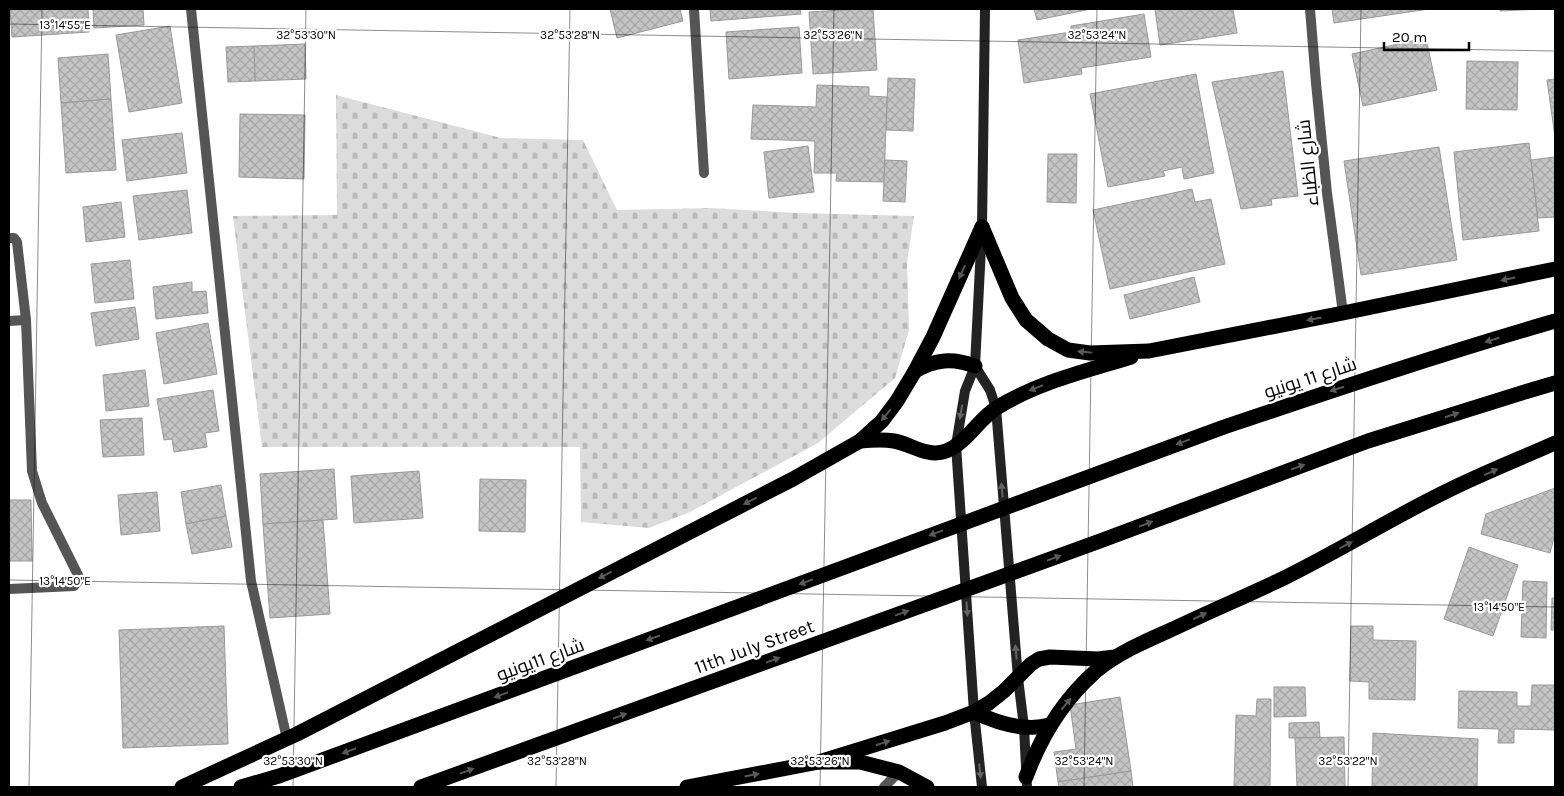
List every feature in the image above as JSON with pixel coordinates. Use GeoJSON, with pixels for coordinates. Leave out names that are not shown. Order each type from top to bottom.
{"type":"FeatureCollection","features":[{"type":"Feature","properties":{"kind":"highway"},"geometry":{"type":"LineString","coordinates":[[182,787],[287,739],[784,484],[860,440],[882,420],[916,371],[982,227]]}},
{"type":"Feature","properties":{"kind":"highway"},"geometry":{"type":"LineString","coordinates":[[982,227],[1012,298],[1026,320],[1048,339],[1068,350],[1090,353],[1149,351]]}},
{"type":"Feature","properties":{"kind":"highway"},"geometry":{"type":"LineString","coordinates":[[860,440],[895,441],[934,453],[945,451],[956,445],[996,408],[1032,389],[1149,351],[1555,269]]}},
{"type":"Feature","properties":{"kind":"highway","name":"شارع 11 يونيو"},"geometry":{"type":"LineString","coordinates":[[851,564],[1224,427],[1555,321]]}},
{"type":"Feature","properties":{"kind":"highway"},"geometry":{"type":"LineString","coordinates":[[916,371],[926,365],[951,360],[975,366]]}},
{"type":"Feature","properties":{"kind":"highway","name":"11th July Street"},"geometry":{"type":"LineString","coordinates":[[421,787],[1100,541],[1368,441],[1555,383]]}},
{"type":"Feature","properties":{"kind":"highway"},"geometry":{"type":"LineString","coordinates":[[1026,782],[1040,741],[1050,725],[1079,687],[1116,656],[1283,578],[1445,492],[1555,443]]}},
{"type":"Feature","properties":{"kind":"highway","name":"شارع 11يونيو"},"geometry":{"type":"LineString","coordinates":[[241,787],[279,776],[851,564]]}},
{"type":"Feature","properties":{"kind":"highway"},"geometry":{"type":"LineString","coordinates":[[687,787],[819,762],[945,723],[974,712],[989,703],[1031,664],[1039,659],[1050,656],[1098,659],[1116,656]]}},
{"type":"Feature","properties":{"kind":"highway"},"geometry":{"type":"LineString","coordinates":[[974,712],[990,720],[1007,725],[1039,728],[1050,725]]}},
{"type":"Feature","properties":{"kind":"highway"},"geometry":{"type":"LineString","coordinates":[[819,762],[860,762],[899,772],[927,787]]}},
{"type":"Feature","properties":{"kind":"main road"},"geometry":{"type":"LineString","coordinates":[[982,787],[974,712],[956,445],[965,391],[975,366],[982,227],[985,9]]}},
{"type":"Feature","properties":{"kind":"main road"},"geometry":{"type":"LineString","coordinates":[[975,366],[990,390],[996,408],[1018,678],[1024,727],[1026,782]]}},
{"type":"Feature","properties":{"kind":"street"},"geometry":{"type":"LineString","coordinates":[[191,9],[252,580],[287,739]]}},
{"type":"Feature","properties":{"kind":"street"},"geometry":{"type":"LineString","coordinates":[[694,9],[704,173]]}},
{"type":"Feature","properties":{"kind":"street","name":"شارع الظباء"},"geometry":{"type":"LineString","coordinates":[[1310,9],[1327,193],[1343,313]]}},
{"type":"Feature","properties":{"kind":"street"},"geometry":{"type":"LineString","coordinates":[[9,238],[14,238],[17,242],[26,320],[32,471],[42,503],[80,579],[74,586],[9,589]]}},
{"type":"Feature","properties":{"kind":"street"},"geometry":{"type":"LineString","coordinates":[[9,321],[26,320]]}},
{"type":"Feature","properties":{"kind":"street"},"geometry":{"type":"LineString","coordinates":[[884,787],[899,772]]}},
{"type":"Feature","properties":{"kind":"green space"},"geometry":{"type":"Polygon","coordinates":[[[336,95],[501,138],[583,140],[617,210],[711,208],[798,213],[914,216],[907,262],[909,330],[895,378],[818,443],[690,512],[649,528],[581,522],[580,447],[262,447],[233,216],[337,215],[336,95]]]}},
{"type":"Feature","properties":{"kind":"building"},"geometry":{"type":"Polygon","coordinates":[[[10,9],[88,9],[89,32],[12,37],[10,9]]]}},
{"type":"Feature","properties":{"kind":"building"},"geometry":{"type":"Polygon","coordinates":[[[93,9],[143,9],[144,25],[94,28],[93,9]]]}},
{"type":"Feature","properties":{"kind":"building"},"geometry":{"type":"Polygon","coordinates":[[[610,9],[680,9],[683,21],[617,38],[610,9]]]}},
{"type":"Feature","properties":{"kind":"building"},"geometry":{"type":"Polygon","coordinates":[[[710,9],[800,9],[801,14],[711,21],[710,9]]]}},
{"type":"Feature","properties":{"kind":"building"},"geometry":{"type":"Polygon","coordinates":[[[873,9],[877,70],[813,74],[809,12],[873,9]]]}},
{"type":"Feature","properties":{"kind":"building"},"geometry":{"type":"Polygon","coordinates":[[[1034,9],[1091,9],[1037,20],[1034,9]]]}},
{"type":"Feature","properties":{"kind":"building"},"geometry":{"type":"Polygon","coordinates":[[[1155,9],[1233,9],[1237,33],[1160,45],[1155,9]]]}},
{"type":"Feature","properties":{"kind":"building"},"geometry":{"type":"Polygon","coordinates":[[[1332,9],[1429,9],[1334,23],[1332,9]]]}},
{"type":"Feature","properties":{"kind":"building"},"geometry":{"type":"Polygon","coordinates":[[[1500,9],[1543,9],[1500,11],[1500,9]]]}},
{"type":"Feature","properties":{"kind":"building"},"geometry":{"type":"Polygon","coordinates":[[[1144,14],[1151,57],[1081,68],[1082,74],[1024,83],[1018,40],[1071,32],[1071,26],[1144,14]]]}},
{"type":"Feature","properties":{"kind":"building"},"geometry":{"type":"Polygon","coordinates":[[[170,26],[182,103],[129,112],[116,35],[170,26]]]}},
{"type":"Feature","properties":{"kind":"building"},"geometry":{"type":"Polygon","coordinates":[[[799,27],[802,73],[729,79],[726,32],[799,27]]]}},
{"type":"Feature","properties":{"kind":"building"},"geometry":{"type":"Polygon","coordinates":[[[1426,38],[1437,90],[1363,106],[1352,54],[1426,38]]]}},
{"type":"Feature","properties":{"kind":"building"},"geometry":{"type":"Polygon","coordinates":[[[305,44],[306,79],[255,81],[254,46],[305,44]]]}},
{"type":"Feature","properties":{"kind":"building"},"geometry":{"type":"Polygon","coordinates":[[[254,46],[255,81],[228,82],[226,47],[254,46]]]}},
{"type":"Feature","properties":{"kind":"building"},"geometry":{"type":"Polygon","coordinates":[[[108,54],[111,99],[61,103],[58,58],[108,54]]]}},
{"type":"Feature","properties":{"kind":"building"},"geometry":{"type":"Polygon","coordinates":[[[1467,61],[1518,62],[1517,110],[1466,109],[1467,61]]]}},
{"type":"Feature","properties":{"kind":"building"},"geometry":{"type":"Polygon","coordinates":[[[1283,71],[1298,196],[1271,199],[1272,205],[1241,209],[1212,82],[1283,71]]]}},
{"type":"Feature","properties":{"kind":"building"},"geometry":{"type":"Polygon","coordinates":[[[1196,74],[1214,173],[1184,179],[1182,167],[1163,171],[1165,176],[1108,187],[1090,94],[1196,74]]]}},
{"type":"Feature","properties":{"kind":"building"},"geometry":{"type":"Polygon","coordinates":[[[888,78],[915,79],[913,131],[886,130],[888,78]]]}},
{"type":"Feature","properties":{"kind":"building"},"geometry":{"type":"Polygon","coordinates":[[[1555,79],[1555,137],[1547,80],[1555,79]]]}},
{"type":"Feature","properties":{"kind":"building"},"geometry":{"type":"Polygon","coordinates":[[[817,85],[869,87],[869,96],[887,97],[884,182],[836,181],[837,173],[814,173],[815,141],[751,139],[753,105],[816,107],[817,85]]]}},
{"type":"Feature","properties":{"kind":"building"},"geometry":{"type":"Polygon","coordinates":[[[111,99],[116,170],[66,173],[61,103],[111,99]]]}},
{"type":"Feature","properties":{"kind":"building"},"geometry":{"type":"Polygon","coordinates":[[[240,114],[305,115],[304,179],[239,177],[240,114]]]}},
{"type":"Feature","properties":{"kind":"building"},"geometry":{"type":"Polygon","coordinates":[[[182,133],[187,173],[127,181],[122,140],[182,133]]]}},
{"type":"Feature","properties":{"kind":"building"},"geometry":{"type":"Polygon","coordinates":[[[1529,143],[1539,231],[1463,240],[1454,152],[1529,143]]]}},
{"type":"Feature","properties":{"kind":"building"},"geometry":{"type":"Polygon","coordinates":[[[808,146],[814,192],[769,198],[764,152],[808,146]]]}},
{"type":"Feature","properties":{"kind":"building"},"geometry":{"type":"Polygon","coordinates":[[[1439,147],[1457,260],[1361,275],[1344,161],[1439,147]]]}},
{"type":"Feature","properties":{"kind":"building"},"geometry":{"type":"Polygon","coordinates":[[[1048,154],[1077,154],[1076,203],[1047,202],[1048,154]]]}},
{"type":"Feature","properties":{"kind":"building"},"geometry":{"type":"Polygon","coordinates":[[[1555,157],[1555,217],[1538,218],[1531,160],[1555,157]]]}},
{"type":"Feature","properties":{"kind":"building"},"geometry":{"type":"Polygon","coordinates":[[[885,160],[907,161],[905,202],[883,201],[885,160]]]}},
{"type":"Feature","properties":{"kind":"building"},"geometry":{"type":"Polygon","coordinates":[[[1192,189],[1195,202],[1211,199],[1225,264],[1110,289],[1093,210],[1192,189]]]}},
{"type":"Feature","properties":{"kind":"building"},"geometry":{"type":"Polygon","coordinates":[[[187,190],[192,233],[139,240],[133,196],[187,190]]]}},
{"type":"Feature","properties":{"kind":"building"},"geometry":{"type":"Polygon","coordinates":[[[121,202],[125,237],[86,242],[83,207],[121,202]]]}},
{"type":"Feature","properties":{"kind":"building"},"geometry":{"type":"Polygon","coordinates":[[[130,260],[134,299],[95,303],[91,264],[130,260]]]}},
{"type":"Feature","properties":{"kind":"building"},"geometry":{"type":"Polygon","coordinates":[[[1194,277],[1200,302],[1130,319],[1124,295],[1194,277]]]}},
{"type":"Feature","properties":{"kind":"building"},"geometry":{"type":"Polygon","coordinates":[[[192,282],[192,292],[206,291],[208,313],[156,319],[153,287],[192,282]]]}},
{"type":"Feature","properties":{"kind":"building"},"geometry":{"type":"Polygon","coordinates":[[[135,307],[139,339],[96,346],[91,313],[135,307]]]}},
{"type":"Feature","properties":{"kind":"building"},"geometry":{"type":"Polygon","coordinates":[[[208,323],[217,374],[164,384],[156,333],[208,323]]]}},
{"type":"Feature","properties":{"kind":"building"},"geometry":{"type":"Polygon","coordinates":[[[145,370],[149,406],[106,411],[103,375],[145,370]]]}},
{"type":"Feature","properties":{"kind":"building"},"geometry":{"type":"Polygon","coordinates":[[[213,390],[219,431],[205,433],[207,447],[174,452],[172,439],[164,440],[157,399],[213,390]]]}},
{"type":"Feature","properties":{"kind":"building"},"geometry":{"type":"Polygon","coordinates":[[[142,418],[144,455],[103,457],[100,420],[142,418]]]}},
{"type":"Feature","properties":{"kind":"building"},"geometry":{"type":"Polygon","coordinates":[[[334,469],[337,519],[263,524],[260,474],[334,469]]]}},
{"type":"Feature","properties":{"kind":"building"},"geometry":{"type":"Polygon","coordinates":[[[419,471],[423,518],[354,523],[351,476],[419,471]]]}},
{"type":"Feature","properties":{"kind":"building"},"geometry":{"type":"Polygon","coordinates":[[[480,479],[526,480],[525,532],[479,531],[480,479]]]}},
{"type":"Feature","properties":{"kind":"building"},"geometry":{"type":"Polygon","coordinates":[[[221,485],[226,516],[186,524],[181,492],[221,485]]]}},
{"type":"Feature","properties":{"kind":"building"},"geometry":{"type":"Polygon","coordinates":[[[1555,488],[1555,534],[1550,553],[1481,534],[1486,514],[1555,488]]]}},
{"type":"Feature","properties":{"kind":"building"},"geometry":{"type":"Polygon","coordinates":[[[157,492],[160,531],[121,535],[118,495],[157,492]]]}},
{"type":"Feature","properties":{"kind":"building"},"geometry":{"type":"Polygon","coordinates":[[[9,500],[31,500],[32,561],[9,561],[9,500]]]}},
{"type":"Feature","properties":{"kind":"building"},"geometry":{"type":"Polygon","coordinates":[[[226,516],[232,547],[192,554],[186,524],[226,516]]]}},
{"type":"Feature","properties":{"kind":"building"},"geometry":{"type":"Polygon","coordinates":[[[323,520],[330,614],[270,618],[263,524],[323,520]]]}},
{"type":"Feature","properties":{"kind":"building"},"geometry":{"type":"Polygon","coordinates":[[[1469,547],[1518,565],[1493,636],[1444,619],[1469,547]]]}},
{"type":"Feature","properties":{"kind":"building"},"geometry":{"type":"Polygon","coordinates":[[[1523,581],[1547,582],[1546,638],[1521,637],[1523,581]]]}},
{"type":"Feature","properties":{"kind":"building"},"geometry":{"type":"Polygon","coordinates":[[[1552,598],[1555,598],[1555,630],[1551,630],[1552,598]]]}},
{"type":"Feature","properties":{"kind":"building"},"geometry":{"type":"Polygon","coordinates":[[[224,626],[228,744],[123,748],[119,630],[224,626]]]}},
{"type":"Feature","properties":{"kind":"building"},"geometry":{"type":"Polygon","coordinates":[[[1351,626],[1373,626],[1373,640],[1416,641],[1415,700],[1369,699],[1369,682],[1350,681],[1351,626]]]}},
{"type":"Feature","properties":{"kind":"building"},"geometry":{"type":"Polygon","coordinates":[[[1532,685],[1555,685],[1555,730],[1514,729],[1514,743],[1498,743],[1499,729],[1458,728],[1459,691],[1517,692],[1517,706],[1531,706],[1532,685]]]}},
{"type":"Feature","properties":{"kind":"building"},"geometry":{"type":"Polygon","coordinates":[[[1274,687],[1305,687],[1306,716],[1274,717],[1274,687]]]}},
{"type":"Feature","properties":{"kind":"building"},"geometry":{"type":"Polygon","coordinates":[[[1120,697],[1131,771],[1058,782],[1054,752],[1076,749],[1070,705],[1120,697]]]}},
{"type":"Feature","properties":{"kind":"building"},"geometry":{"type":"Polygon","coordinates":[[[1257,699],[1271,699],[1270,787],[1234,787],[1236,715],[1256,716],[1257,699]]]}},
{"type":"Feature","properties":{"kind":"building"},"geometry":{"type":"Polygon","coordinates":[[[1319,722],[1320,738],[1289,738],[1289,723],[1319,722]]]}},
{"type":"Feature","properties":{"kind":"building"},"geometry":{"type":"Polygon","coordinates":[[[1373,733],[1478,739],[1477,787],[1372,787],[1373,733]]]}},
{"type":"Feature","properties":{"kind":"building"},"geometry":{"type":"Polygon","coordinates":[[[1344,737],[1345,787],[1297,787],[1295,738],[1344,737]]]}},
{"type":"Feature","properties":{"kind":"building"},"geometry":{"type":"Polygon","coordinates":[[[1131,771],[1133,787],[1059,787],[1058,782],[1131,771]]]}}]}
